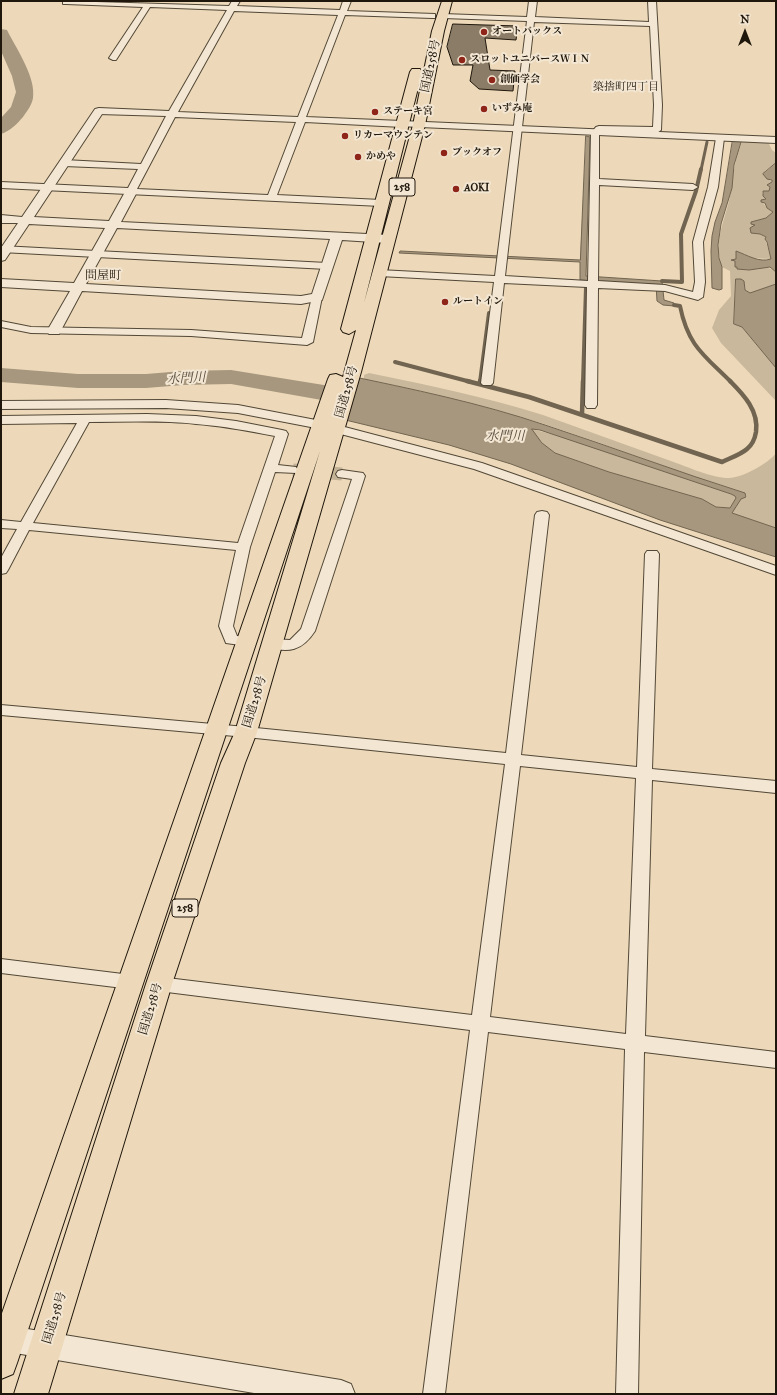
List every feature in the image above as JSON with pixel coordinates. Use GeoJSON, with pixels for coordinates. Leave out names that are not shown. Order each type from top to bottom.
{"type":"FeatureCollection","features":[{"type":"Feature","properties":{"kind":"highway","name":"国道258号"},"geometry":{"type":"LineString","coordinates":[[31,1394],[159,984],[233,763],[246,732],[272,644],[344,369],[380,273],[419,125],[437,16],[435,1]]}},
{"type":"Feature","properties":{"kind":"highway","name":"国道258号"},"geometry":{"type":"LineString","coordinates":[[346,342],[402,124],[437,16],[447,1]]}},
{"type":"Feature","properties":{"kind":"highway","name":"国道258号"},"geometry":{"type":"LineString","coordinates":[[1,1363],[5,1338],[131,982],[247,641],[330,424]]}},
{"type":"Feature","properties":{"kind":"street"},"geometry":{"type":"LineString","coordinates":[[67,1],[66,2],[147,6],[652,24]]}},
{"type":"Feature","properties":{"kind":"street"},"geometry":{"type":"LineString","coordinates":[[54,331],[172,114],[236,1]]}},
{"type":"Feature","properties":{"kind":"street"},"geometry":{"type":"LineString","coordinates":[[271,198],[347,1]]}},
{"type":"Feature","properties":{"kind":"street"},"geometry":{"type":"LineString","coordinates":[[487,383],[501,280],[517,129],[533,1]]}},
{"type":"Feature","properties":{"kind":"street"},"geometry":{"type":"LineString","coordinates":[[591,405],[595,133],[599,129],[657,130],[658,105],[652,24],[652,1]]}},
{"type":"Feature","properties":{"kind":"street"},"geometry":{"type":"LineString","coordinates":[[113,58],[147,6]]}},
{"type":"Feature","properties":{"kind":"street"},"geometry":{"type":"LineString","coordinates":[[3,252],[99,111],[776,140]]}},
{"type":"Feature","properties":{"kind":"street"},"geometry":{"type":"LineString","coordinates":[[380,273],[501,280],[592,281],[665,288],[698,297],[700,282],[698,242],[713,187],[723,138]]}},
{"type":"Feature","properties":{"kind":"street"},"geometry":{"type":"LineString","coordinates":[[64,163],[144,167]]}},
{"type":"Feature","properties":{"kind":"street"},"geometry":{"type":"LineString","coordinates":[[594,182],[693,187]]}},
{"type":"Feature","properties":{"kind":"street"},"geometry":{"type":"LineString","coordinates":[[1,185],[381,203]]}},
{"type":"Feature","properties":{"kind":"street"},"geometry":{"type":"LineString","coordinates":[[1,219],[337,236],[388,240]]}},
{"type":"Feature","properties":{"kind":"street"},"geometry":{"type":"LineString","coordinates":[[1,324],[31,330],[190,333],[307,342],[317,297],[337,236]]}},
{"type":"Feature","properties":{"kind":"street"},"geometry":{"type":"LineString","coordinates":[[3,252],[96,254],[327,266]]}},
{"type":"Feature","properties":{"kind":"street"},"geometry":{"type":"LineString","coordinates":[[1,283],[301,300],[317,297]]}},
{"type":"Feature","properties":{"kind":"street"},"geometry":{"type":"LineString","coordinates":[[1,405],[174,405],[238,409],[330,424],[478,466],[776,571]]}},
{"type":"Feature","properties":{"kind":"street"},"geometry":{"type":"LineString","coordinates":[[1,420],[147,418],[196,420],[236,425],[282,434],[243,547],[226,626],[231,640],[247,641]]}},
{"type":"Feature","properties":{"kind":"street"},"geometry":{"type":"LineString","coordinates":[[1,570],[85,419]]}},
{"type":"Feature","properties":{"kind":"street"},"geometry":{"type":"LineString","coordinates":[[270,468],[292,470]]}},
{"type":"Feature","properties":{"kind":"street"},"geometry":{"type":"LineString","coordinates":[[272,644],[294,645],[308,630],[358,476],[342,474]]}},
{"type":"Feature","properties":{"kind":"street"},"geometry":{"type":"LineString","coordinates":[[434,1394],[542,514]]}},
{"type":"Feature","properties":{"kind":"street"},"geometry":{"type":"LineString","coordinates":[[1,524],[243,547]]}},
{"type":"Feature","properties":{"kind":"street"},"geometry":{"type":"LineString","coordinates":[[627,1394],[635,1043],[652,554]]}},
{"type":"Feature","properties":{"kind":"street"},"geometry":{"type":"LineString","coordinates":[[1,710],[218,729],[776,787]]}},
{"type":"Feature","properties":{"kind":"street"},"geometry":{"type":"LineString","coordinates":[[1,966],[131,982]]}},
{"type":"Feature","properties":{"kind":"street"},"geometry":{"type":"LineString","coordinates":[[159,984],[776,1060]]}},
{"type":"Feature","properties":{"kind":"street"},"geometry":{"type":"LineString","coordinates":[[5,1338],[341,1394]]}},
{"type":"Feature","properties":{"kind":"shaded area"},"geometry":{"type":"Polygon","coordinates":[[[742,141],[768,142],[772,150],[776,153],[776,163],[765,171],[772,183],[767,186],[770,187],[769,191],[763,191],[762,193],[766,199],[761,200],[767,208],[773,212],[766,218],[751,222],[760,234],[766,238],[765,239],[771,259],[752,258],[736,251],[736,259],[731,259],[763,266],[776,272],[776,284],[753,293],[745,290],[744,284],[734,324],[742,327],[776,368],[776,401],[721,343],[712,328],[719,310],[731,296],[730,271],[722,267],[719,241],[730,196],[733,174],[742,141]]]}},
{"type":"Feature","properties":{"kind":"shaded area"},"geometry":{"type":"Polygon","coordinates":[[[369,373],[456,392],[543,415],[700,472],[722,478],[741,476],[748,473],[768,461],[776,453],[776,528],[732,512],[741,499],[747,497],[745,493],[544,424],[454,399],[364,379],[364,375],[369,373]]]}},
{"type":"Feature","properties":{"kind":"shaded area"},"geometry":{"type":"Polygon","coordinates":[[[531,429],[564,437],[731,494],[736,498],[730,508],[716,507],[702,499],[609,472],[555,453],[542,443],[531,429]]]}},
{"type":"Feature","properties":{"kind":"water"},"geometry":{"type":"Polygon","coordinates":[[[586,136],[590,137],[586,276],[662,281],[664,300],[674,303],[674,306],[663,305],[657,301],[656,285],[580,280],[580,262],[399,253],[400,251],[580,260],[586,136]]]}},
{"type":"Feature","properties":{"kind":"water"},"geometry":{"type":"Polygon","coordinates":[[[733,139],[742,139],[734,165],[732,188],[721,224],[718,245],[719,258],[722,267],[722,289],[719,290],[712,288],[712,236],[722,203],[733,139]]]}},
{"type":"Feature","properties":{"kind":"water"},"geometry":{"type":"Polygon","coordinates":[[[776,163],[776,272],[770,267],[749,270],[737,269],[737,267],[735,267],[735,261],[731,260],[736,259],[736,251],[762,260],[771,259],[765,239],[766,237],[760,234],[751,233],[750,228],[755,225],[751,224],[751,222],[766,218],[773,212],[767,208],[765,203],[761,202],[761,200],[766,199],[763,196],[763,191],[769,191],[770,187],[767,185],[772,182],[772,180],[767,179],[763,174],[776,163]]]}},
{"type":"Feature","properties":{"kind":"water"},"geometry":{"type":"Polygon","coordinates":[[[736,279],[741,279],[744,281],[745,290],[750,293],[776,284],[776,368],[742,327],[734,324],[736,279]]]}},
{"type":"Feature","properties":{"kind":"water","name":"水門川"},"geometry":{"type":"Polygon","coordinates":[[[345,375],[446,397],[520,417],[745,493],[746,497],[741,499],[732,513],[776,528],[776,557],[660,520],[511,464],[449,445],[333,417],[345,375]],[[532,429],[542,443],[555,453],[609,472],[702,499],[716,507],[730,508],[736,498],[731,494],[540,430],[532,429]]]}},
{"type":"Feature","properties":{"kind":"building"},"geometry":{"type":"Polygon","coordinates":[[[453,24],[518,26],[516,40],[485,38],[490,70],[515,71],[513,91],[479,89],[470,81],[473,65],[453,65],[447,47],[453,24]]]}},
{"type":"Feature","properties":{"kind":"waterway","name":"水門川"},"geometry":{"type":"LineString","coordinates":[[1,34],[21,76],[25,92],[24,99],[18,111],[1,128]]}},
{"type":"Feature","properties":{"kind":"waterway"},"geometry":{"type":"LineString","coordinates":[[701,170],[707,142]]}},
{"type":"Feature","properties":{"kind":"waterway"},"geometry":{"type":"LineString","coordinates":[[662,281],[682,282],[681,234],[696,191],[701,169]]}},
{"type":"Feature","properties":{"kind":"waterway"},"geometry":{"type":"LineString","coordinates":[[583,382],[586,287]]}},
{"type":"Feature","properties":{"kind":"waterway"},"geometry":{"type":"LineString","coordinates":[[674,305],[680,306],[683,320],[698,349],[730,381]]}},
{"type":"Feature","properties":{"kind":"waterway"},"geometry":{"type":"LineString","coordinates":[[480,382],[489,313]]}},
{"type":"Feature","properties":{"kind":"waterway"},"geometry":{"type":"LineString","coordinates":[[395,362],[471,382]]}},
{"type":"Feature","properties":{"kind":"waterway","name":"水門川"},"geometry":{"type":"LineString","coordinates":[[1,375],[78,381],[146,381],[183,378],[231,377],[367,400]]}},
{"type":"Feature","properties":{"kind":"waterway"},"geometry":{"type":"LineString","coordinates":[[467,381],[529,397],[722,462],[747,449],[753,441],[756,432],[753,410],[730,381]]}},
{"type":"Feature","properties":{"kind":"waterway"},"geometry":{"type":"LineString","coordinates":[[582,414],[583,381]]}},
{"type":"Feature","properties":{"kind":"tunnel"},"geometry":{"type":"LineString","coordinates":[[293,470],[342,474]]}},
{"type":"Feature","properties":{"kind":"place","name":"オートバックス"},"geometry":{"type":"Point","coordinates":[484,32]}},
{"type":"Feature","properties":{"kind":"place","name":"スロットユニバースＷＩＮ"},"geometry":{"type":"Point","coordinates":[462,60]}},
{"type":"Feature","properties":{"kind":"place","name":"創価学会"},"geometry":{"type":"Point","coordinates":[492,80]}},
{"type":"Feature","properties":{"kind":"place","name":"いずみ庵"},"geometry":{"type":"Point","coordinates":[484,109]}},
{"type":"Feature","properties":{"kind":"place","name":"ステーキ宮"},"geometry":{"type":"Point","coordinates":[375,112]}},
{"type":"Feature","properties":{"kind":"place","name":"リカーマウンテン"},"geometry":{"type":"Point","coordinates":[345,136]}},
{"type":"Feature","properties":{"kind":"place","name":"ブックオフ"},"geometry":{"type":"Point","coordinates":[444,153]}},
{"type":"Feature","properties":{"kind":"place","name":"かめや"},"geometry":{"type":"Point","coordinates":[358,157]}},
{"type":"Feature","properties":{"kind":"place","name":"AOKI"},"geometry":{"type":"Point","coordinates":[456,189]}},
{"type":"Feature","properties":{"kind":"place","name":"ルートイン"},"geometry":{"type":"Point","coordinates":[445,302]}},
{"type":"Feature","properties":{"kind":"district","name":"築捨町四丁目"},"geometry":{"type":"Point","coordinates":[626,87]}},
{"type":"Feature","properties":{"kind":"district","name":"問屋町"},"geometry":{"type":"Point","coordinates":[103,276]}}]}
